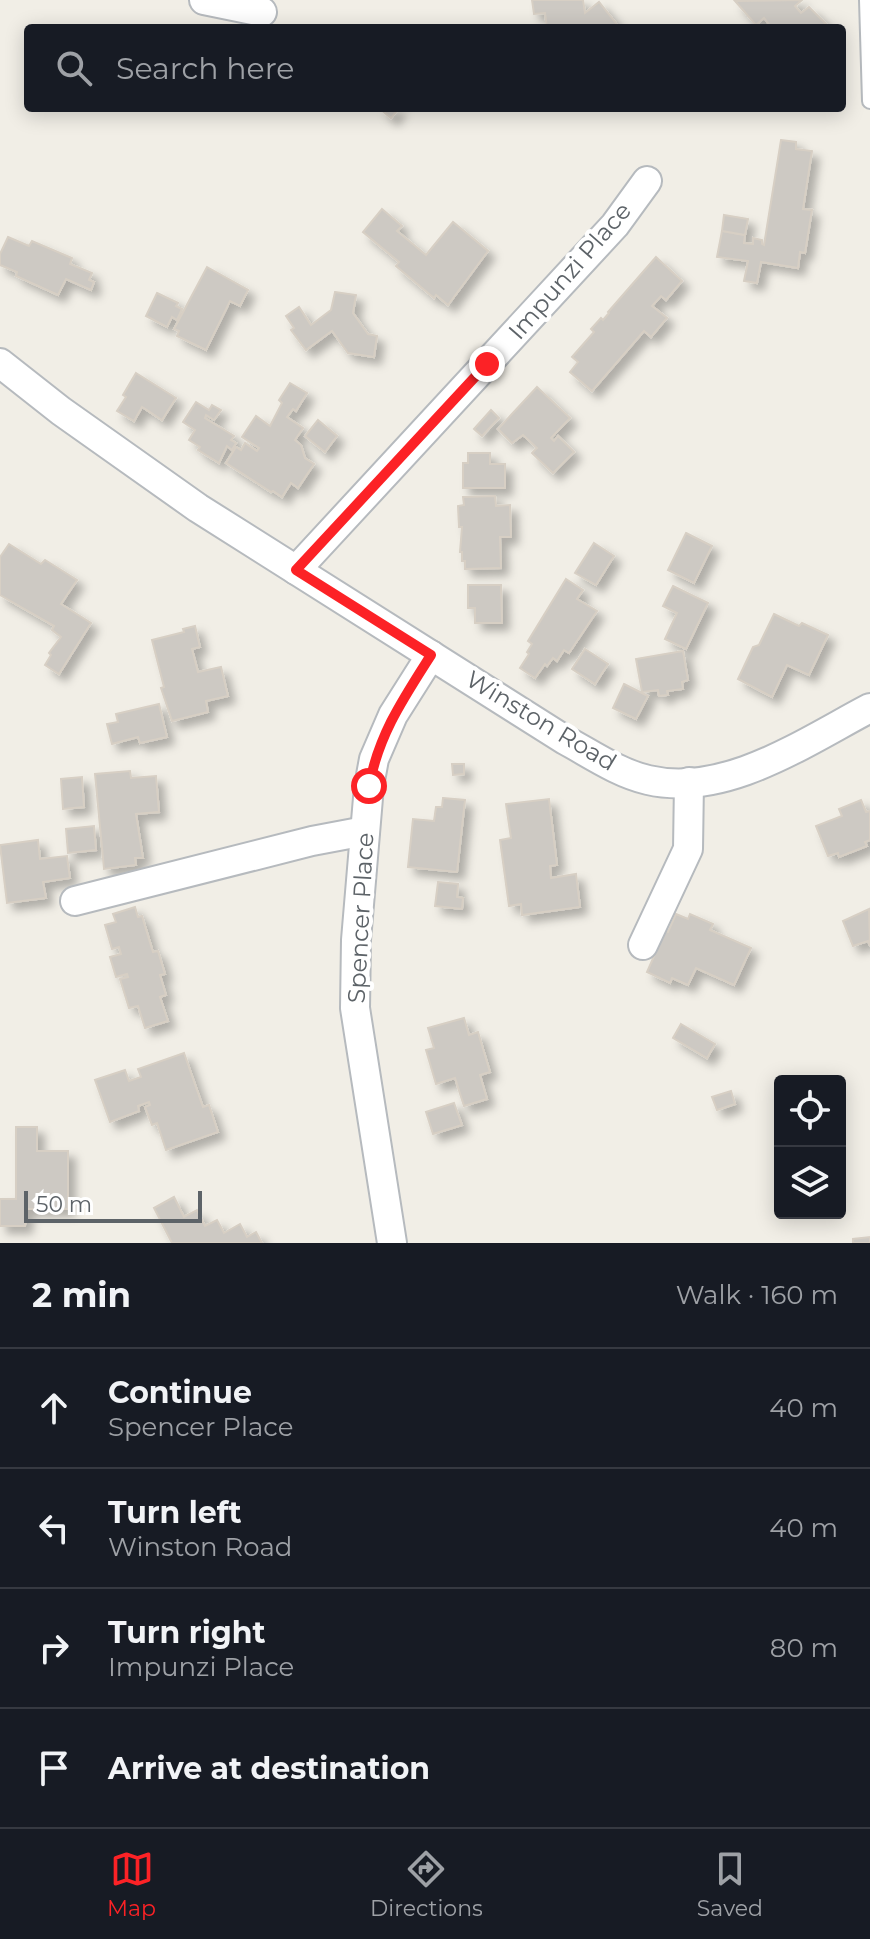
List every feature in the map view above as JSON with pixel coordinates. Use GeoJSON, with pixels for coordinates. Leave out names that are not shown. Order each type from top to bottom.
{"type":"FeatureCollection","features":[{"type":"Feature","properties":{"kind":"street"},"geometry":{"type":"LineString","coordinates":[[204,0],[262,12]]}},
{"type":"Feature","properties":{"kind":"street","name":"Impunzi Place"},"geometry":{"type":"LineString","coordinates":[[296,570],[615,225],[647,181]]}},
{"type":"Feature","properties":{"kind":"street","name":"Winston Road"},"geometry":{"type":"LineString","coordinates":[[0,363],[198,508],[565,740],[615,767],[647,779],[689,782],[750,769],[870,708]]}},
{"type":"Feature","properties":{"kind":"street","name":"Spencer Place"},"geometry":{"type":"LineString","coordinates":[[392,1243],[355,1008],[356,940],[369,786],[380,741],[431,655]]}},
{"type":"Feature","properties":{"kind":"street"},"geometry":{"type":"LineString","coordinates":[[643,945],[688,849],[689,782]]}},
{"type":"Feature","properties":{"kind":"street"},"geometry":{"type":"LineString","coordinates":[[75,901],[312,841],[365,831]]}},
{"type":"Feature","properties":{"kind":"lane"},"geometry":{"type":"LineString","coordinates":[[867,0],[870,101]]}},
{"type":"Feature","properties":{"kind":"building"},"geometry":{"type":"Polygon","coordinates":[[[532,0],[583,0],[585,13],[599,2],[617,24],[546,24],[545,13],[534,14],[532,0]]]}},
{"type":"Feature","properties":{"kind":"building"},"geometry":{"type":"Polygon","coordinates":[[[802,0],[795,6],[801,13],[809,7],[826,24],[769,24],[764,18],[755,24],[735,1],[802,0]]]}},
{"type":"Feature","properties":{"kind":"building"},"geometry":{"type":"Polygon","coordinates":[[[781,140],[796,142],[796,149],[812,151],[803,209],[812,210],[805,253],[800,252],[798,268],[761,262],[757,283],[744,281],[748,261],[717,257],[722,231],[745,235],[744,243],[753,244],[753,238],[762,240],[764,245],[781,140]]]}},
{"type":"Feature","properties":{"kind":"building"},"geometry":{"type":"Polygon","coordinates":[[[382,209],[402,226],[397,231],[426,255],[453,222],[488,251],[448,305],[436,295],[434,298],[396,266],[399,262],[363,232],[382,209]]]}},
{"type":"Feature","properties":{"kind":"building"},"geometry":{"type":"Polygon","coordinates":[[[724,215],[748,219],[745,235],[722,231],[724,215]]]}},
{"type":"Feature","properties":{"kind":"building"},"geometry":{"type":"Polygon","coordinates":[[[8,237],[29,246],[32,241],[72,258],[70,264],[92,273],[89,280],[94,282],[91,290],[66,279],[58,295],[16,276],[17,272],[0,265],[0,254],[8,237]]]}},
{"type":"Feature","properties":{"kind":"building"},"geometry":{"type":"Polygon","coordinates":[[[656,257],[682,281],[666,300],[661,296],[652,306],[667,318],[651,337],[644,331],[592,391],[570,372],[578,362],[572,357],[594,332],[591,329],[601,318],[603,320],[656,257]]]}},
{"type":"Feature","properties":{"kind":"building"},"geometry":{"type":"Polygon","coordinates":[[[207,267],[248,290],[240,306],[230,301],[206,350],[177,336],[179,331],[174,329],[207,267]]]}},
{"type":"Feature","properties":{"kind":"building"},"geometry":{"type":"Polygon","coordinates":[[[335,292],[356,295],[353,313],[368,334],[377,336],[374,357],[348,353],[332,331],[306,350],[291,330],[294,328],[286,316],[299,307],[311,325],[331,310],[335,292]]]}},
{"type":"Feature","properties":{"kind":"building"},"geometry":{"type":"Polygon","coordinates":[[[157,293],[178,303],[176,306],[182,309],[177,320],[172,317],[167,327],[146,316],[157,293]]]}},
{"type":"Feature","properties":{"kind":"building"},"geometry":{"type":"Polygon","coordinates":[[[136,373],[176,398],[162,420],[142,407],[134,421],[117,411],[136,373]]]}},
{"type":"Feature","properties":{"kind":"building"},"geometry":{"type":"Polygon","coordinates":[[[290,383],[307,393],[296,411],[293,409],[287,417],[303,428],[295,440],[301,445],[305,458],[314,464],[298,488],[291,483],[282,497],[226,463],[236,447],[241,450],[245,443],[257,451],[259,448],[242,437],[256,416],[270,426],[282,403],[279,400],[290,383]]]}},
{"type":"Feature","properties":{"kind":"building"},"geometry":{"type":"Polygon","coordinates":[[[537,387],[570,418],[551,438],[554,441],[558,436],[574,452],[553,473],[532,453],[537,448],[523,435],[512,443],[498,429],[537,387]]]}},
{"type":"Feature","properties":{"kind":"building"},"geometry":{"type":"Polygon","coordinates":[[[196,402],[209,410],[212,405],[221,410],[214,420],[206,415],[205,418],[234,436],[231,440],[236,443],[232,450],[227,446],[219,463],[198,450],[200,447],[189,440],[195,430],[183,422],[196,402]]]}},
{"type":"Feature","properties":{"kind":"building"},"geometry":{"type":"Polygon","coordinates":[[[491,410],[499,418],[482,436],[474,429],[491,410]]]}},
{"type":"Feature","properties":{"kind":"building"},"geometry":{"type":"Polygon","coordinates":[[[318,420],[337,436],[325,452],[305,436],[318,420]]]}},
{"type":"Feature","properties":{"kind":"building"},"geometry":{"type":"Polygon","coordinates":[[[468,453],[490,453],[490,464],[505,464],[505,488],[463,488],[463,463],[468,463],[468,453]]]}},
{"type":"Feature","properties":{"kind":"building"},"geometry":{"type":"Polygon","coordinates":[[[495,496],[496,506],[510,505],[511,537],[500,537],[501,568],[465,569],[460,552],[462,527],[459,527],[458,506],[464,505],[463,497],[495,496]]]}},
{"type":"Feature","properties":{"kind":"building"},"geometry":{"type":"Polygon","coordinates":[[[686,533],[712,546],[694,583],[668,570],[686,533]]]}},
{"type":"Feature","properties":{"kind":"building"},"geometry":{"type":"Polygon","coordinates":[[[594,543],[614,556],[596,585],[575,573],[594,543]]]}},
{"type":"Feature","properties":{"kind":"building"},"geometry":{"type":"Polygon","coordinates":[[[9,544],[41,564],[45,560],[77,580],[61,604],[91,623],[59,674],[45,665],[51,655],[49,653],[61,637],[52,630],[54,626],[0,595],[0,557],[9,544]]]}},
{"type":"Feature","properties":{"kind":"building"},"geometry":{"type":"Polygon","coordinates":[[[566,579],[583,590],[577,599],[597,611],[569,653],[564,650],[557,661],[553,658],[535,678],[520,668],[532,644],[528,641],[566,579]]]}},
{"type":"Feature","properties":{"kind":"building"},"geometry":{"type":"Polygon","coordinates":[[[468,585],[501,585],[502,623],[475,623],[475,608],[468,608],[468,585]]]}},
{"type":"Feature","properties":{"kind":"building"},"geometry":{"type":"Polygon","coordinates":[[[673,586],[708,603],[686,649],[665,639],[677,613],[663,606],[673,586]]]}},
{"type":"Feature","properties":{"kind":"building"},"geometry":{"type":"Polygon","coordinates":[[[774,614],[828,635],[809,675],[787,665],[772,697],[738,679],[774,614]]]}},
{"type":"Feature","properties":{"kind":"building"},"geometry":{"type":"Polygon","coordinates":[[[195,626],[200,647],[192,649],[198,672],[221,667],[228,696],[206,701],[208,712],[172,721],[161,688],[164,687],[152,640],[195,626]]]}},
{"type":"Feature","properties":{"kind":"building"},"geometry":{"type":"Polygon","coordinates":[[[585,649],[608,664],[595,684],[572,669],[585,649]]]}},
{"type":"Feature","properties":{"kind":"building"},"geometry":{"type":"Polygon","coordinates":[[[683,651],[688,680],[682,682],[683,689],[667,691],[668,695],[659,696],[658,690],[642,692],[636,659],[683,651]]]}},
{"type":"Feature","properties":{"kind":"building"},"geometry":{"type":"Polygon","coordinates":[[[624,684],[648,696],[636,719],[613,708],[624,684]]]}},
{"type":"Feature","properties":{"kind":"building"},"geometry":{"type":"Polygon","coordinates":[[[159,704],[167,737],[140,743],[138,737],[112,744],[107,724],[118,722],[116,714],[159,704]]]}},
{"type":"Feature","properties":{"kind":"building"},"geometry":{"type":"Polygon","coordinates":[[[452,764],[464,764],[464,774],[453,775],[452,764]]]}},
{"type":"Feature","properties":{"kind":"building"},"geometry":{"type":"Polygon","coordinates":[[[130,771],[131,778],[156,776],[159,812],[136,814],[143,858],[135,858],[136,865],[104,869],[95,774],[130,771]]]}},
{"type":"Feature","properties":{"kind":"building"},"geometry":{"type":"Polygon","coordinates":[[[82,777],[84,807],[63,809],[61,779],[82,777]]]}},
{"type":"Feature","properties":{"kind":"building"},"geometry":{"type":"Polygon","coordinates":[[[443,798],[465,800],[457,872],[408,867],[413,819],[434,821],[436,807],[442,807],[443,798]]]}},
{"type":"Feature","properties":{"kind":"building"},"geometry":{"type":"Polygon","coordinates":[[[549,799],[557,865],[550,866],[551,878],[576,874],[580,907],[522,915],[521,904],[509,906],[500,840],[511,838],[506,804],[549,799]]]}},
{"type":"Feature","properties":{"kind":"building"},"geometry":{"type":"Polygon","coordinates":[[[861,800],[866,812],[870,811],[870,840],[865,842],[867,846],[839,857],[838,853],[828,856],[816,826],[842,816],[839,809],[861,800]]]}},
{"type":"Feature","properties":{"kind":"building"},"geometry":{"type":"Polygon","coordinates":[[[94,826],[96,850],[68,853],[66,829],[94,826]]]}},
{"type":"Feature","properties":{"kind":"building"},"geometry":{"type":"Polygon","coordinates":[[[38,840],[40,859],[67,856],[70,878],[43,882],[46,898],[7,903],[0,845],[38,840]]]}},
{"type":"Feature","properties":{"kind":"building"},"geometry":{"type":"Polygon","coordinates":[[[438,882],[458,884],[457,897],[463,898],[462,909],[435,906],[438,882]]]}},
{"type":"Feature","properties":{"kind":"building"},"geometry":{"type":"Polygon","coordinates":[[[135,907],[138,917],[142,916],[153,952],[158,951],[165,974],[160,975],[166,995],[160,997],[168,1021],[145,1028],[138,1006],[129,1008],[120,979],[128,977],[127,974],[116,977],[110,957],[121,954],[119,947],[112,949],[105,925],[116,922],[113,914],[135,907]]]}},
{"type":"Feature","properties":{"kind":"building"},"geometry":{"type":"Polygon","coordinates":[[[869,909],[870,946],[868,941],[853,946],[843,921],[869,909]]]}},
{"type":"Feature","properties":{"kind":"building"},"geometry":{"type":"Polygon","coordinates":[[[676,914],[688,919],[690,914],[713,924],[710,930],[751,948],[734,985],[696,968],[688,985],[672,978],[670,983],[647,972],[662,929],[668,932],[676,914]]]}},
{"type":"Feature","properties":{"kind":"building"},"geometry":{"type":"Polygon","coordinates":[[[464,1018],[469,1035],[478,1032],[490,1072],[480,1075],[487,1099],[464,1106],[455,1078],[436,1084],[426,1050],[434,1048],[428,1028],[464,1018]]]}},
{"type":"Feature","properties":{"kind":"building"},"geometry":{"type":"Polygon","coordinates":[[[681,1024],[715,1044],[707,1058],[673,1038],[681,1024]]]}},
{"type":"Feature","properties":{"kind":"building"},"geometry":{"type":"Polygon","coordinates":[[[184,1053],[203,1107],[209,1105],[218,1132],[166,1150],[157,1123],[152,1125],[145,1107],[150,1105],[149,1102],[138,1106],[139,1111],[110,1122],[95,1080],[125,1070],[129,1081],[141,1077],[138,1069],[184,1053]]]}},
{"type":"Feature","properties":{"kind":"building"},"geometry":{"type":"Polygon","coordinates":[[[731,1091],[735,1104],[717,1110],[712,1097],[731,1091]]]}},
{"type":"Feature","properties":{"kind":"building"},"geometry":{"type":"Polygon","coordinates":[[[454,1103],[462,1125],[433,1134],[426,1112],[454,1103]]]}},
{"type":"Feature","properties":{"kind":"building"},"geometry":{"type":"Polygon","coordinates":[[[16,1127],[37,1127],[37,1151],[68,1151],[68,1209],[26,1209],[25,1226],[0,1226],[0,1199],[16,1199],[16,1127]]]}},
{"type":"Feature","properties":{"kind":"building"},"geometry":{"type":"Polygon","coordinates":[[[174,1197],[184,1217],[197,1210],[205,1226],[217,1220],[224,1233],[240,1224],[247,1237],[256,1232],[262,1243],[172,1243],[154,1208],[174,1197]]]}},
{"type":"Feature","properties":{"kind":"building"},"geometry":{"type":"Polygon","coordinates":[[[870,1237],[870,1243],[853,1243],[853,1239],[870,1237]]]}},
{"type":"Feature","properties":{"kind":"route"},"geometry":{"type":"LineString","coordinates":[[369,786],[380,741],[431,655],[296,570],[487,364]]}}]}
